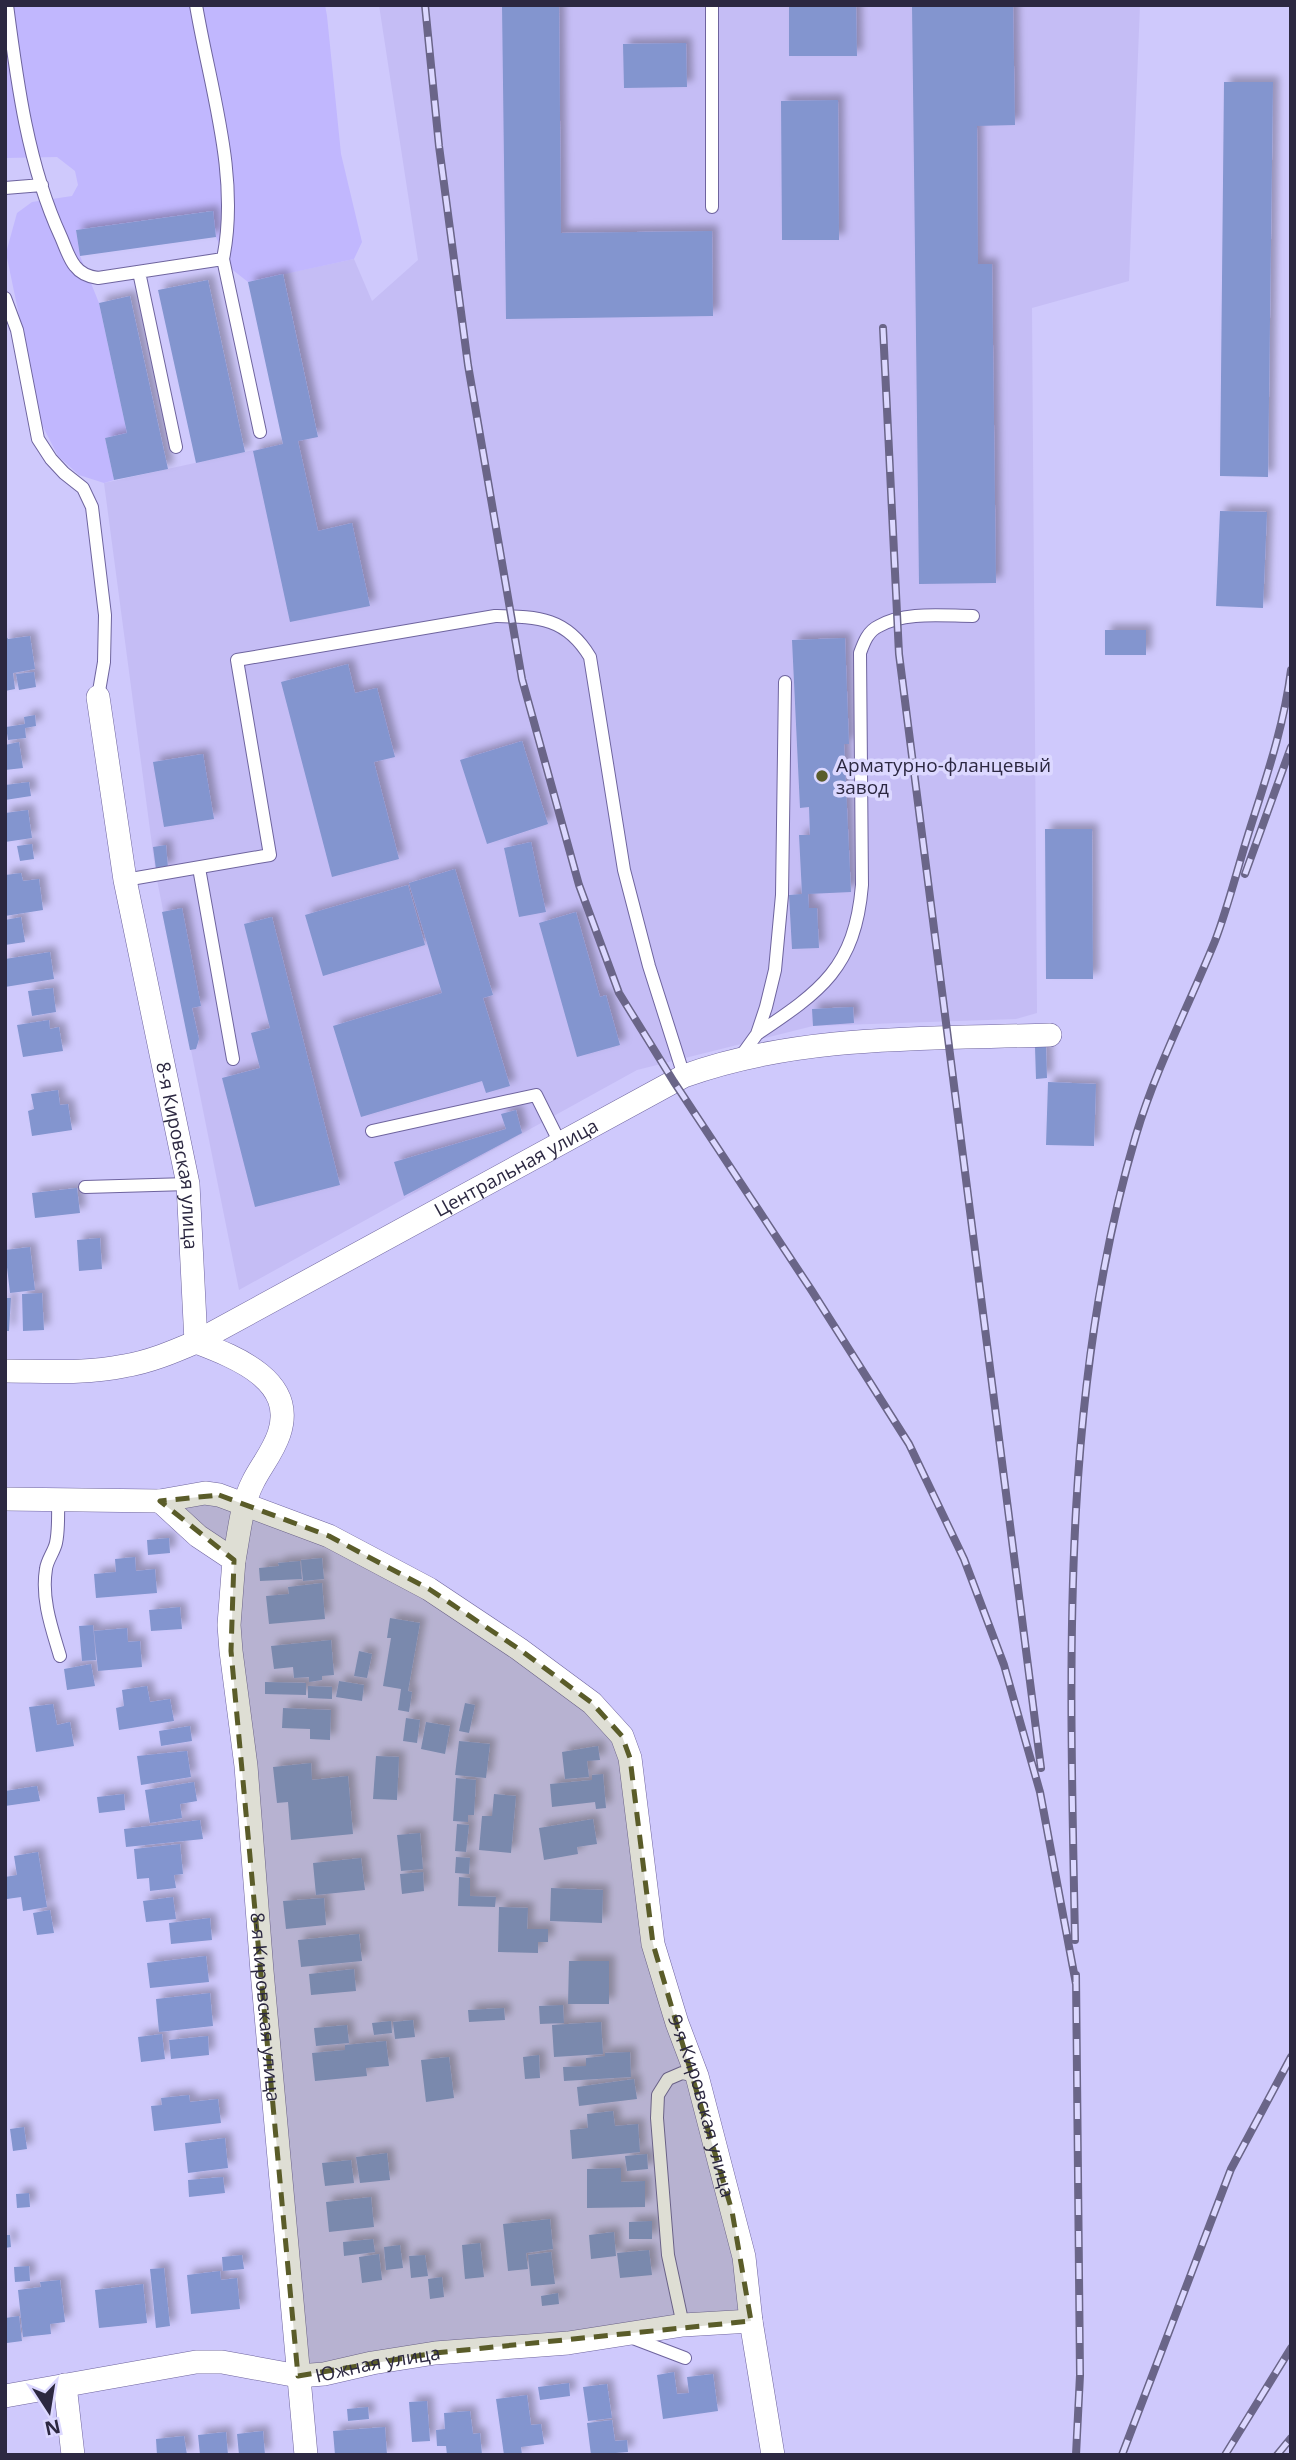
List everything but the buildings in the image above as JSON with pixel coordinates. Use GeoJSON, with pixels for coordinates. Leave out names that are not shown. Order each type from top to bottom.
{"type":"FeatureCollection","features":[{"type":"Feature","properties":{"kind":"street","name":"8-я Кировская улица"},"geometry":{"type":"LineString","coordinates":[[98,697],[125,880],[188,1184],[196,1342],[228,1353],[253,1368],[269,1382],[279,1399],[283,1418],[278,1436],[252,1483],[245,1505],[234,1560],[229,1625],[246,1766],[261,1970],[306,2455]]}},
{"type":"Feature","properties":{"kind":"street","name":"Центральная улица"},"geometry":{"type":"LineString","coordinates":[[5,1371],[89,1371],[124,1366],[166,1355],[196,1342],[684,1076],[739,1059],[801,1049],[873,1041],[1050,1035]]}},
{"type":"Feature","properties":{"kind":"street"},"geometry":{"type":"LineString","coordinates":[[5,1499],[160,1502],[205,1493],[219,1495],[245,1505]]}},
{"type":"Feature","properties":{"kind":"street"},"geometry":{"type":"LineString","coordinates":[[160,1502],[198,1536],[234,1560]]}},
{"type":"Feature","properties":{"kind":"street","name":"9-я Кировская улица"},"geometry":{"type":"LineString","coordinates":[[245,1505],[329,1536],[429,1590],[519,1649],[592,1703],[622,1736],[630,1758],[653,1944],[677,2023],[697,2076],[744,2257],[751,2321],[773,2455]]}},
{"type":"Feature","properties":{"kind":"street","name":"Южная улица"},"geometry":{"type":"LineString","coordinates":[[5,2396],[196,2362],[222,2362],[299,2376],[324,2374],[435,2353],[568,2343],[683,2325],[751,2321]]}},
{"type":"Feature","properties":{"kind":"street"},"geometry":{"type":"LineString","coordinates":[[65,2385],[73,2455]]}},
{"type":"Feature","properties":{"kind":"lane"},"geometry":{"type":"LineString","coordinates":[[6,5],[30,144],[52,217],[75,267],[87,276],[98,278],[223,259]]}},
{"type":"Feature","properties":{"kind":"lane"},"geometry":{"type":"LineString","coordinates":[[196,5],[225,153],[229,232],[223,259],[260,432]]}},
{"type":"Feature","properties":{"kind":"lane"},"geometry":{"type":"LineString","coordinates":[[712,5],[712,207]]}},
{"type":"Feature","properties":{"kind":"lane"},"geometry":{"type":"LineString","coordinates":[[5,188],[42,185]]}},
{"type":"Feature","properties":{"kind":"lane"},"geometry":{"type":"LineString","coordinates":[[139,272],[176,447]]}},
{"type":"Feature","properties":{"kind":"lane"},"geometry":{"type":"LineString","coordinates":[[5,298],[17,330],[38,439],[64,473],[83,488],[92,507],[105,615],[104,662],[98,697]]}},
{"type":"Feature","properties":{"kind":"lane"},"geometry":{"type":"LineString","coordinates":[[757,1034],[804,1002],[825,983],[842,961],[853,935],[862,885],[860,653],[865,638],[878,626],[897,620],[974,615]]}},
{"type":"Feature","properties":{"kind":"lane"},"geometry":{"type":"LineString","coordinates":[[125,880],[270,855],[237,660],[495,616],[554,622],[580,639],[590,657],[624,870],[649,966],[684,1076]]}},
{"type":"Feature","properties":{"kind":"lane"},"geometry":{"type":"LineString","coordinates":[[739,1059],[757,1034],[775,970],[782,895],[785,682]]}},
{"type":"Feature","properties":{"kind":"lane"},"geometry":{"type":"LineString","coordinates":[[199,868],[233,1059]]}},
{"type":"Feature","properties":{"kind":"lane"},"geometry":{"type":"LineString","coordinates":[[372,1131],[536,1095],[561,1145]]}},
{"type":"Feature","properties":{"kind":"lane"},"geometry":{"type":"LineString","coordinates":[[85,1187],[188,1184]]}},
{"type":"Feature","properties":{"kind":"lane"},"geometry":{"type":"LineString","coordinates":[[58,1499],[58,1530],[46,1567],[44,1593],[60,1656]]}},
{"type":"Feature","properties":{"kind":"lane"},"geometry":{"type":"LineString","coordinates":[[683,2325],[668,2255],[657,2118],[658,2095],[668,2079],[682,2073],[697,2076]]}},
{"type":"Feature","properties":{"kind":"lane"},"geometry":{"type":"LineString","coordinates":[[624,2334],[685,2358]]}},
{"type":"Feature","properties":{"kind":"highlighted area"},"geometry":{"type":"Polygon","coordinates":[[[219,1495],[329,1536],[429,1589],[519,1649],[592,1703],[622,1736],[630,1758],[653,1944],[732,2211],[751,2321],[435,2353],[298,2376],[231,1651],[234,1560],[160,1501],[219,1495]]]}},
{"type":"Feature","properties":{"kind":"shaded area"},"geometry":{"type":"Polygon","coordinates":[[[5,5],[325,5],[341,154],[362,242],[354,259],[248,282],[229,267],[216,237],[212,211],[76,230],[80,256],[99,303],[127,433],[105,438],[114,480],[104,483],[79,475],[58,456],[42,425],[6,253],[17,213],[32,202],[72,196],[78,185],[75,171],[57,157],[5,158],[5,5]]]}},
{"type":"Feature","properties":{"kind":"shaded area"},"geometry":{"type":"Polygon","coordinates":[[[379,5],[1140,5],[1129,281],[1032,308],[1037,1013],[1016,1019],[813,1026],[637,1070],[239,1290],[156,875],[104,483],[318,436],[283,274],[354,259],[372,301],[418,260],[379,5]]]}},
{"type":"Feature","properties":{"kind":"railway"},"geometry":{"type":"LineString","coordinates":[[425,5],[439,146],[468,365],[522,679],[579,885],[619,993],[909,1444],[964,1559],[1004,1665],[1040,1792],[1076,1984]]}},
{"type":"Feature","properties":{"kind":"railway"},"geometry":{"type":"LineString","coordinates":[[883,328],[899,654],[1041,1768]]}},
{"type":"Feature","properties":{"kind":"railway"},"geometry":{"type":"LineString","coordinates":[[1075,1940],[1072,1738],[1075,1534],[1093,1333],[1111,1233],[1136,1135],[1153,1085],[1224,915],[1273,754],[1291,670]]}},
{"type":"Feature","properties":{"kind":"railway"},"geometry":{"type":"LineString","coordinates":[[1245,874],[1291,747]]}},
{"type":"Feature","properties":{"kind":"railway"},"geometry":{"type":"LineString","coordinates":[[1076,1975],[1080,2375],[1076,2455]]}},
{"type":"Feature","properties":{"kind":"railway"},"geometry":{"type":"LineString","coordinates":[[1122,2455],[1231,2169],[1291,2057]]}},
{"type":"Feature","properties":{"kind":"railway"},"geometry":{"type":"LineString","coordinates":[[1225,2455],[1291,2348]]}},
{"type":"Feature","properties":{"kind":"railway"},"geometry":{"type":"LineString","coordinates":[[1277,2455],[1291,2438]]}},
{"type":"Feature","properties":{"kind":"place","name":"Арматурно-фланцевый завод"},"geometry":{"type":"Point","coordinates":[822,776]}}]}
